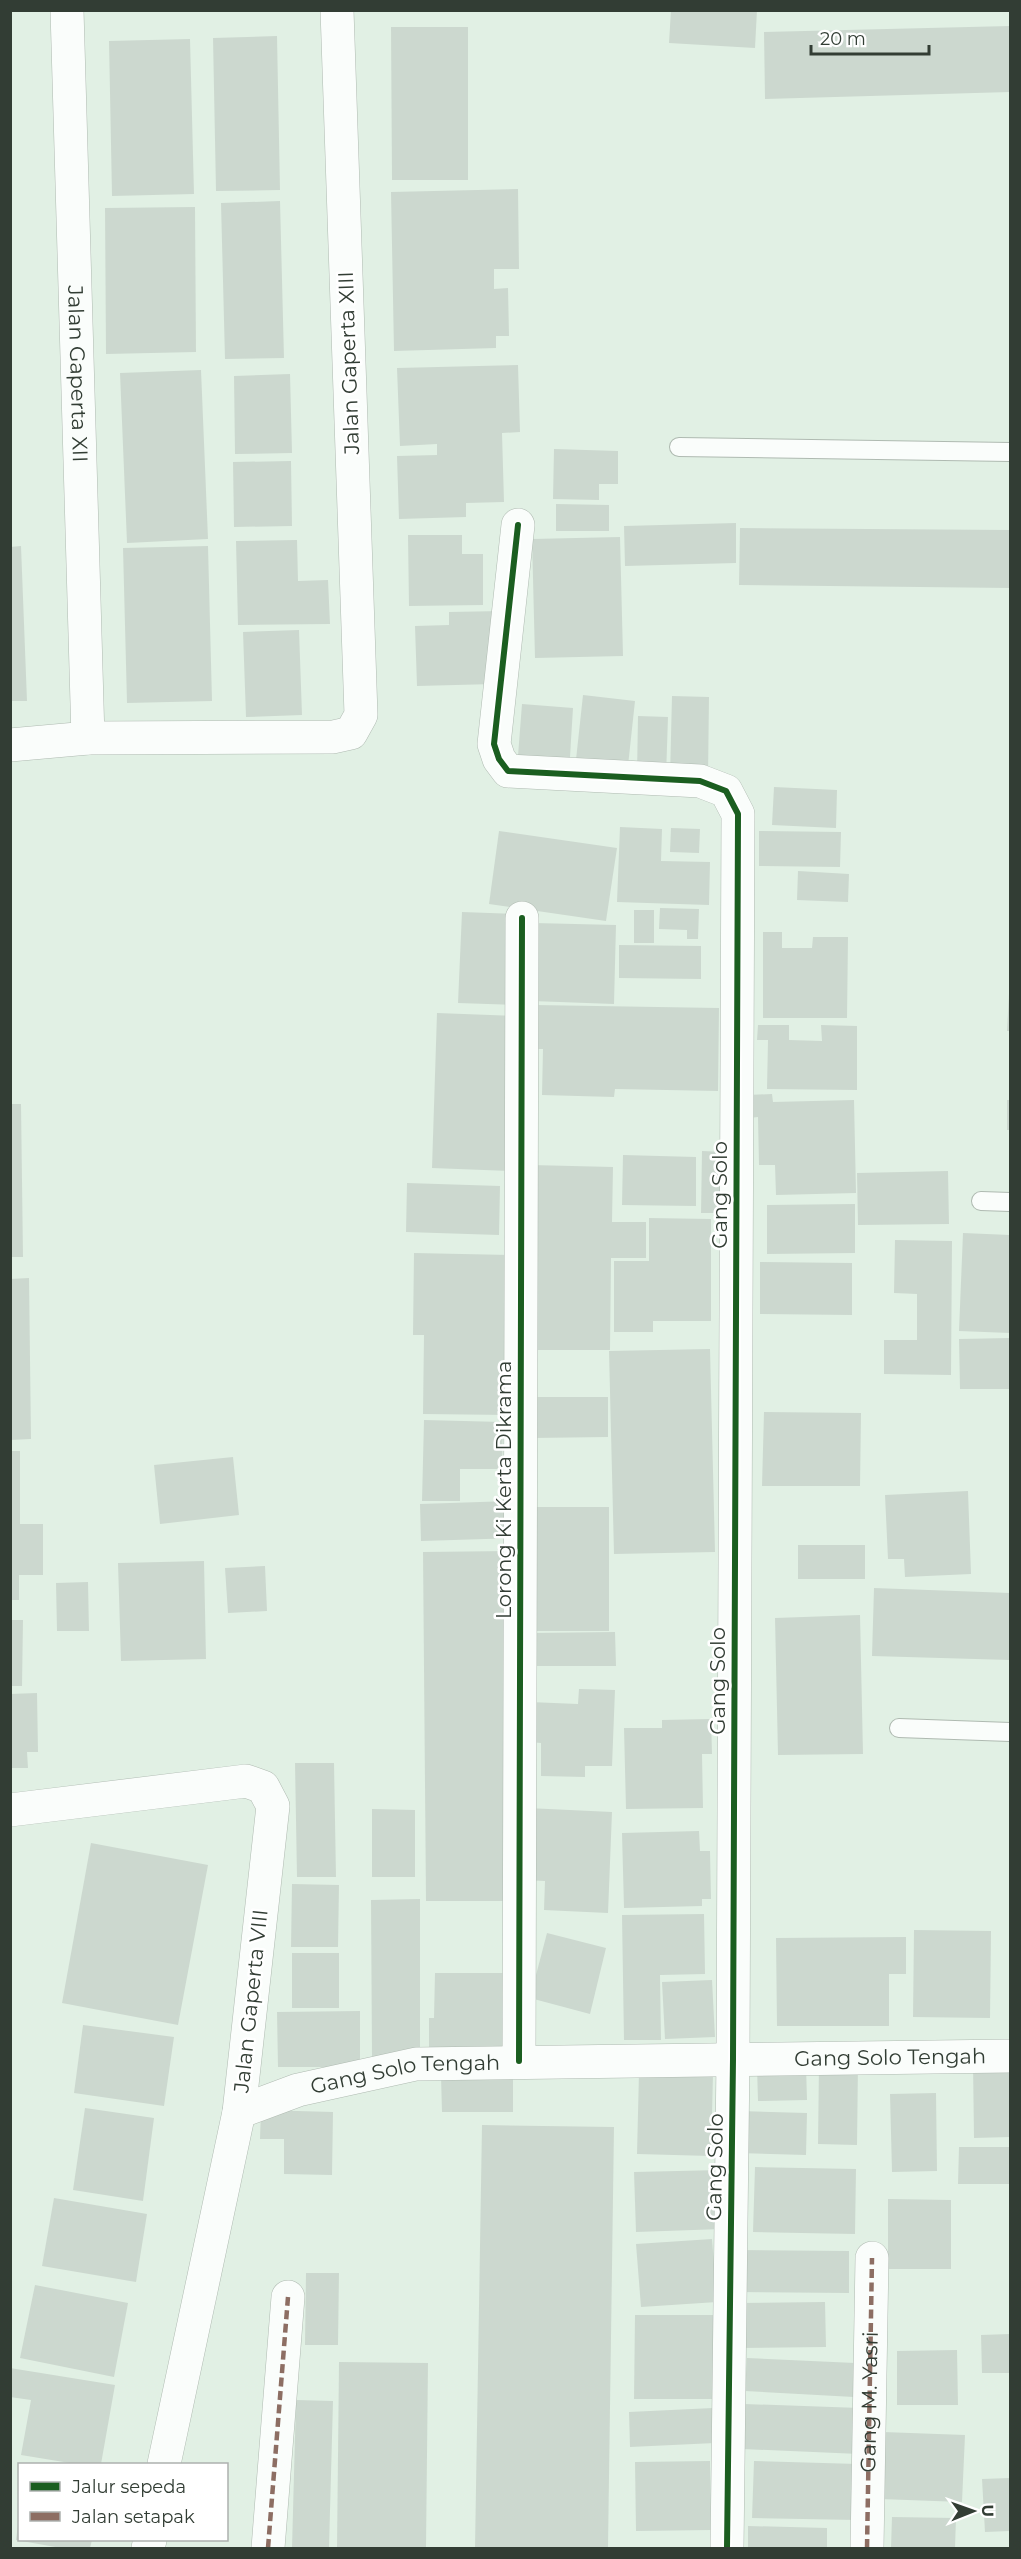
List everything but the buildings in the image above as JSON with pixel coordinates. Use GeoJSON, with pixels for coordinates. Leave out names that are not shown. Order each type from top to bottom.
{"type":"FeatureCollection","features":[{"type":"Feature","properties":{"kind":"street","name":"Jalan Gaperta XII"},"geometry":{"type":"LineString","coordinates":[[67,10],[88,738]]}},
{"type":"Feature","properties":{"kind":"street","name":"Jalan Gaperta XIII"},"geometry":{"type":"LineString","coordinates":[[88,738],[333,737],[351,733],[361,715],[337,10]]}},
{"type":"Feature","properties":{"kind":"street","name":"Gang Solo"},"geometry":{"type":"LineString","coordinates":[[518,525],[494,744],[499,759],[508,771],[700,782],[726,791],[738,814],[733,2059],[727,2548]]}},
{"type":"Feature","properties":{"kind":"street"},"geometry":{"type":"LineString","coordinates":[[10,745],[88,738]]}},
{"type":"Feature","properties":{"kind":"street","name":"Lorong Ki Kerta Dikrama"},"geometry":{"type":"LineString","coordinates":[[519,2061],[522,918]]}},
{"type":"Feature","properties":{"kind":"street","name":"Jalan Gaperta VIII"},"geometry":{"type":"LineString","coordinates":[[10,1810],[246,1781],[263,1787],[273,1806],[239,2112],[164,2463]]}},
{"type":"Feature","properties":{"kind":"street","name":"Gang Solo Tengah"},"geometry":{"type":"LineString","coordinates":[[239,2112],[298,2090],[416,2064],[1011,2056]]}},
{"type":"Feature","properties":{"kind":"street","name":"Gang M. Yasri"},"geometry":{"type":"LineString","coordinates":[[867,2548],[872,2258]]}},
{"type":"Feature","properties":{"kind":"street"},"geometry":{"type":"LineString","coordinates":[[268,2548],[288,2297]]}},
{"type":"Feature","properties":{"kind":"lane"},"geometry":{"type":"LineString","coordinates":[[679,447],[1011,452]]}},
{"type":"Feature","properties":{"kind":"lane"},"geometry":{"type":"LineString","coordinates":[[981,1201],[1011,1202]]}},
{"type":"Feature","properties":{"kind":"lane"},"geometry":{"type":"LineString","coordinates":[[900,1728],[1011,1732]]}},
{"type":"Feature","properties":{"kind":"marked path"},"geometry":{"type":"LineString","coordinates":[[867,2548],[872,2258]]}},
{"type":"Feature","properties":{"kind":"marked path"},"geometry":{"type":"LineString","coordinates":[[268,2548],[288,2297]]}},
{"type":"Feature","properties":{"kind":"cycle path"},"geometry":{"type":"LineString","coordinates":[[518,525],[494,744],[499,759],[508,771],[700,781],[726,791],[738,814],[733,2059],[727,2548]]}},
{"type":"Feature","properties":{"kind":"cycle path"},"geometry":{"type":"LineString","coordinates":[[519,2061],[522,918]]}}]}
